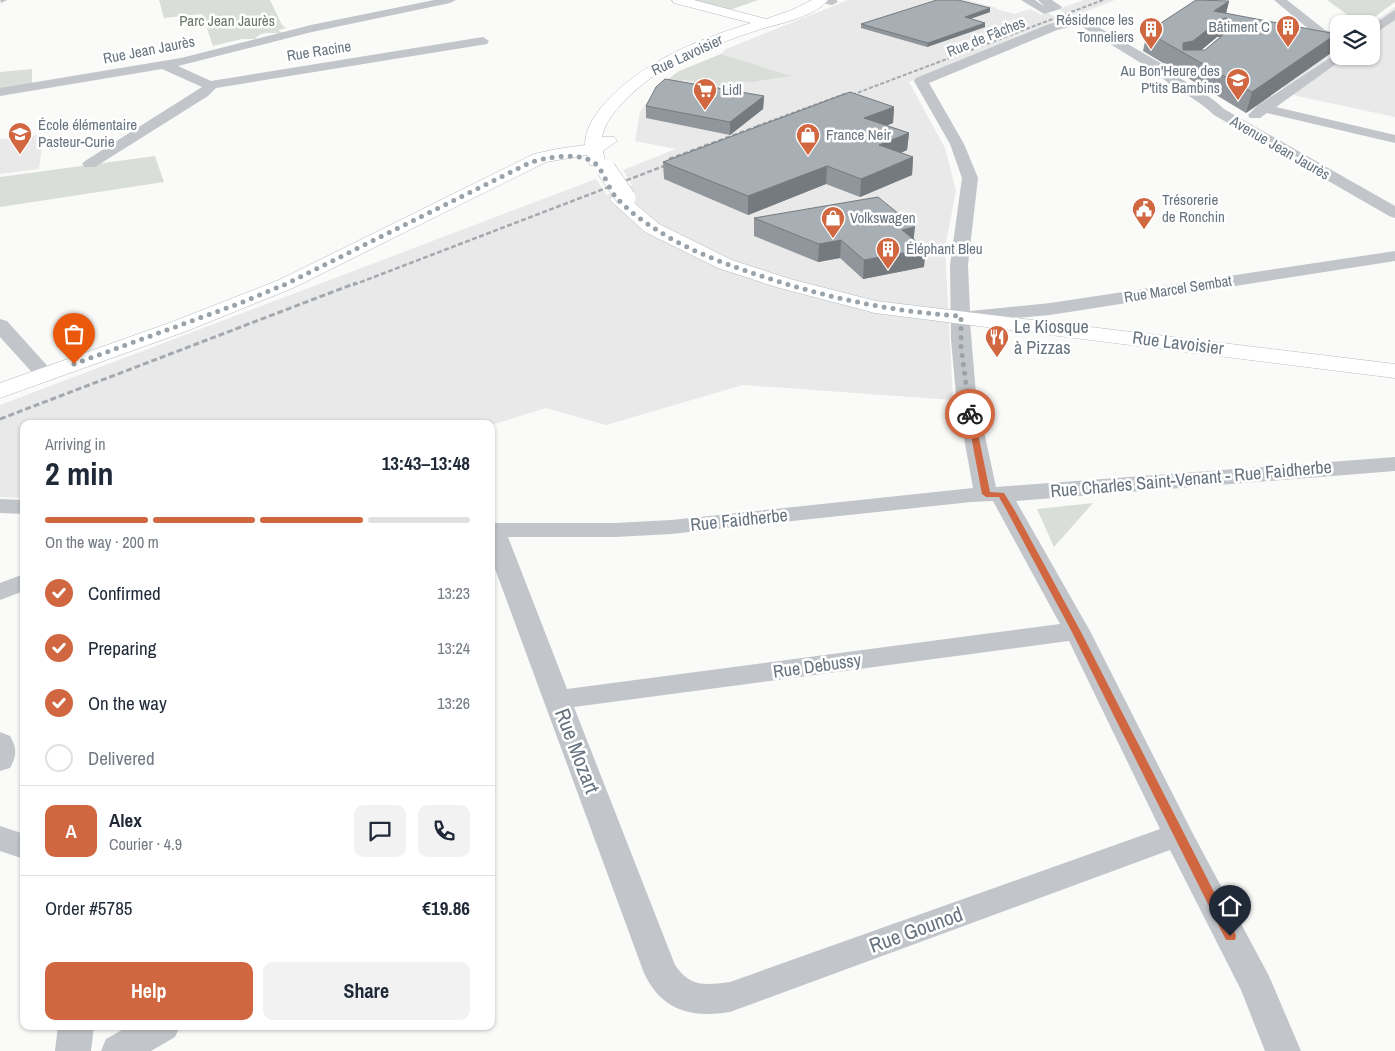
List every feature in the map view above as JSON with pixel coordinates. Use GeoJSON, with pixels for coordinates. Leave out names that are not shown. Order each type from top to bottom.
{"type":"FeatureCollection","features":[{"type":"Feature","properties":{"kind":"main road"},"geometry":{"type":"LineString","coordinates":[[679,0],[769,24]]}},
{"type":"Feature","properties":{"kind":"main road","name":"Rue Lavoisier"},"geometry":{"type":"LineString","coordinates":[[601,157],[619,109],[630,96],[648,81],[692,54],[826,0]]}},
{"type":"Feature","properties":{"kind":"main road","name":"Rue Lavoisier"},"geometry":{"type":"LineString","coordinates":[[769,24],[670,60],[648,72],[621,93],[598,125],[594,135],[609,188],[718,252],[772,272],[857,296],[961,316],[1395,371]]}},
{"type":"Feature","properties":{"kind":"main road"},"geometry":{"type":"LineString","coordinates":[[0,391],[230,307],[346,256],[504,174],[574,134],[621,93]]}},
{"type":"Feature","properties":{"kind":"main road"},"geometry":{"type":"LineString","coordinates":[[544,151],[568,145],[601,157]]}},
{"type":"Feature","properties":{"kind":"main road"},"geometry":{"type":"LineString","coordinates":[[504,174],[545,158],[585,159],[601,157]]}},
{"type":"Feature","properties":{"kind":"main road","name":"Rue Lavoisier"},"geometry":{"type":"LineString","coordinates":[[626,198],[652,228],[667,237],[699,253],[753,273],[818,293],[875,307],[911,313],[961,316]]}},
{"type":"Feature","properties":{"kind":"street","name":"Rue Jean Jaurès"},"geometry":{"type":"LineString","coordinates":[[0,92],[164,65],[311,29],[450,0]]}},
{"type":"Feature","properties":{"kind":"street"},"geometry":{"type":"LineString","coordinates":[[1027,0],[1044,11],[1056,7],[1044,0]]}},
{"type":"Feature","properties":{"kind":"street"},"geometry":{"type":"LineString","coordinates":[[1280,0],[1321,33],[1330,36]]}},
{"type":"Feature","properties":{"kind":"street"},"geometry":{"type":"LineString","coordinates":[[1380,25],[1395,14]]}},
{"type":"Feature","properties":{"kind":"street","name":"Avenue Jean Jaurès"},"geometry":{"type":"LineString","coordinates":[[1064,24],[1081,21],[1165,71],[1208,101],[1217,110],[1241,125],[1395,213]]}},
{"type":"Feature","properties":{"kind":"street","name":"Avenue Jean Jaurès"},"geometry":{"type":"LineString","coordinates":[[1064,24],[1146,72],[1165,71]]}},
{"type":"Feature","properties":{"kind":"street","name":"Rue de Fâches"},"geometry":{"type":"LineString","coordinates":[[961,316],[959,260],[970,178],[957,144],[921,81],[1064,24]]}},
{"type":"Feature","properties":{"kind":"street","name":"Rue Racine"},"geometry":{"type":"LineString","coordinates":[[209,85],[483,41]]}},
{"type":"Feature","properties":{"kind":"street"},"geometry":{"type":"LineString","coordinates":[[1131,51],[1144,42]]}},
{"type":"Feature","properties":{"kind":"street"},"geometry":{"type":"LineString","coordinates":[[1241,125],[1330,62]]}},
{"type":"Feature","properties":{"kind":"street"},"geometry":{"type":"LineString","coordinates":[[90,164],[209,88],[209,85],[164,65]]}},
{"type":"Feature","properties":{"kind":"street"},"geometry":{"type":"LineString","coordinates":[[1263,108],[1395,139]]}},
{"type":"Feature","properties":{"kind":"street","name":"Rue Marcel Sembat"},"geometry":{"type":"LineString","coordinates":[[961,316],[1050,309],[1395,256]]}},
{"type":"Feature","properties":{"kind":"street"},"geometry":{"type":"LineString","coordinates":[[961,316],[961,340],[966,394],[994,494],[1076,632],[1257,987],[1283,1051]]}},
{"type":"Feature","properties":{"kind":"street"},"geometry":{"type":"LineString","coordinates":[[0,325],[45,375]]}},
{"type":"Feature","properties":{"kind":"street","name":"Rue Charles Saint-Venant - Rue Faidherbe"},"geometry":{"type":"LineString","coordinates":[[994,494],[1395,464]]}},
{"type":"Feature","properties":{"kind":"street","name":"Rue Faidherbe"},"geometry":{"type":"LineString","coordinates":[[495,530],[605,530],[670,527],[994,494]]}},
{"type":"Feature","properties":{"kind":"street"},"geometry":{"type":"LineString","coordinates":[[0,506],[20,507]]}},
{"type":"Feature","properties":{"kind":"street","name":"Rue Mozart"},"geometry":{"type":"LineString","coordinates":[[495,538],[661,973]]}},
{"type":"Feature","properties":{"kind":"street"},"geometry":{"type":"LineString","coordinates":[[0,592],[20,584]]}},
{"type":"Feature","properties":{"kind":"street","name":"Rue Debussy"},"geometry":{"type":"LineString","coordinates":[[557,700],[1076,632]]}},
{"type":"Feature","properties":{"kind":"street"},"geometry":{"type":"LineString","coordinates":[[0,743],[2,749],[0,760]]}},
{"type":"Feature","properties":{"kind":"street","name":"Rue Gounod"},"geometry":{"type":"LineString","coordinates":[[661,973],[674,991],[687,997],[701,999],[730,997],[1178,835]]}},
{"type":"Feature","properties":{"kind":"street"},"geometry":{"type":"LineString","coordinates":[[0,838],[20,846]]}},
{"type":"Feature","properties":{"kind":"street"},"geometry":{"type":"LineString","coordinates":[[73,1051],[76,1030]]}},
{"type":"Feature","properties":{"kind":"street"},"geometry":{"type":"LineString","coordinates":[[119,1051],[155,1030]]}},
{"type":"Feature","properties":{"kind":"shaded area"},"geometry":{"type":"Polygon","coordinates":[[[848,0],[967,0],[1014,14],[1030,9],[1042,15],[1048,13],[1063,21],[909,82],[945,148],[956,191],[945,248],[953,400],[743,385],[606,425],[546,408],[495,424],[495,420],[20,420],[20,498],[0,497],[0,405],[596,179],[607,195],[632,185],[623,170],[676,149],[635,141],[640,112],[659,86],[670,89],[684,80],[719,86],[729,83],[753,82],[789,76],[721,54],[726,49],[848,0]]]}},
{"type":"Feature","properties":{"kind":"shaded area"},"geometry":{"type":"Polygon","coordinates":[[[1084,0],[1115,0],[1071,17],[1058,9],[1084,0]]]}},
{"type":"Feature","properties":{"kind":"shaded area"},"geometry":{"type":"Polygon","coordinates":[[[1395,7],[1395,117],[1297,96],[1283,87],[1330,53],[1330,65],[1380,65],[1380,18],[1395,7]]]}},
{"type":"Feature","properties":{"kind":"shaded area","name":"École élémentaire Pasteur-Curie"},"geometry":{"type":"Polygon","coordinates":[[[38,135],[37,142],[43,141],[39,169],[0,174],[0,139],[38,135]]]}},
{"type":"Feature","properties":{"kind":"green space","name":"Parc Jean Jaurès"},"geometry":{"type":"Polygon","coordinates":[[[159,0],[270,0],[282,25],[286,28],[278,30],[282,33],[264,33],[255,39],[242,39],[213,46],[202,14],[164,18],[159,0]]]}},
{"type":"Feature","properties":{"kind":"green space"},"geometry":{"type":"Polygon","coordinates":[[[694,0],[758,0],[730,10],[694,0]]]}},
{"type":"Feature","properties":{"kind":"green space"},"geometry":{"type":"Polygon","coordinates":[[[1327,0],[1395,0],[1395,2],[1377,15],[1348,15],[1327,0]]]}},
{"type":"Feature","properties":{"kind":"green space"},"geometry":{"type":"Polygon","coordinates":[[[721,54],[791,76],[753,82],[729,83],[719,86],[684,80],[670,89],[659,86],[679,71],[721,54]]]}},
{"type":"Feature","properties":{"kind":"green space"},"geometry":{"type":"Polygon","coordinates":[[[32,69],[32,84],[0,89],[0,72],[32,69]]]}},
{"type":"Feature","properties":{"kind":"green space"},"geometry":{"type":"Polygon","coordinates":[[[155,156],[164,182],[0,207],[0,177],[155,156]]]}},
{"type":"Feature","properties":{"kind":"green space"},"geometry":{"type":"Polygon","coordinates":[[[1093,503],[1054,547],[1037,509],[1093,503]]]}},
{"type":"Feature","properties":{"kind":"building"},"geometry":{"type":"Polygon","coordinates":[[[937,0],[958,0],[990,8],[965,17],[985,23],[928,43],[861,24],[937,0]]]}},
{"type":"Feature","properties":{"kind":"building"},"geometry":{"type":"Polygon","coordinates":[[[1196,0],[1229,1],[1214,11],[1330,33],[1330,38],[1252,92],[1147,32],[1196,0]],[[1226,18],[1221,19],[1193,41],[1183,43],[1183,50],[1205,50],[1231,28],[1232,22],[1226,18]]]}},
{"type":"Feature","properties":{"kind":"building"},"geometry":{"type":"Polygon","coordinates":[[[665,79],[764,96],[730,122],[646,106],[656,87],[665,79]]]}},
{"type":"Feature","properties":{"kind":"building","name":"France Neir"},"geometry":{"type":"Polygon","coordinates":[[[850,92],[894,107],[864,118],[909,133],[879,145],[913,157],[861,179],[827,166],[748,196],[663,162],[850,92]]]}},
{"type":"Feature","properties":{"kind":"building"},"geometry":{"type":"Polygon","coordinates":[[[878,197],[915,227],[902,230],[926,249],[864,260],[841,240],[819,244],[754,218],[878,197]]]}},
{"type":"Feature","properties":{"kind":"railway"},"geometry":{"type":"LineString","coordinates":[[841,99],[1103,0]]}},
{"type":"Feature","properties":{"kind":"railway"},"geometry":{"type":"LineString","coordinates":[[757,126],[847,93]]}},
{"type":"Feature","properties":{"kind":"railway"},"geometry":{"type":"LineString","coordinates":[[669,159],[761,125]]}},
{"type":"Feature","properties":{"kind":"railway"},"geometry":{"type":"LineString","coordinates":[[353,285],[677,161]]}},
{"type":"Feature","properties":{"kind":"railway"},"geometry":{"type":"LineString","coordinates":[[0,419],[356,283]]}},
{"type":"Feature","properties":{"kind":"way so far"},"geometry":{"type":"LineString","coordinates":[[74,364],[238,304],[286,284],[346,256],[504,174],[529,163],[545,158],[568,157],[588,160],[597,165],[604,181],[614,195],[652,228],[682,245],[725,264],[847,301],[905,312],[961,316],[961,347],[970,414]]}},
{"type":"Feature","properties":{"kind":"place","name":"Bâtiment C"},"geometry":{"type":"Point","coordinates":[1288,48]}},
{"type":"Feature","properties":{"kind":"place","name":"Résidence les Tonneliers"},"geometry":{"type":"Point","coordinates":[1151,50]}},
{"type":"Feature","properties":{"kind":"place","name":"Au Bon'Heure des P'tits Bambins"},"geometry":{"type":"Point","coordinates":[1238,101]}},
{"type":"Feature","properties":{"kind":"place","name":"Lidl"},"geometry":{"type":"Point","coordinates":[705,111]}},
{"type":"Feature","properties":{"kind":"place","name":"École élémentaire Pasteur-Curie"},"geometry":{"type":"Point","coordinates":[20,155]}},
{"type":"Feature","properties":{"kind":"place","name":"France Neir"},"geometry":{"type":"Point","coordinates":[808,156]}},
{"type":"Feature","properties":{"kind":"place","name":"Trésorerie de Ronchin"},"geometry":{"type":"Point","coordinates":[1144,230]}},
{"type":"Feature","properties":{"kind":"place","name":"Volkswagen"},"geometry":{"type":"Point","coordinates":[833,239]}},
{"type":"Feature","properties":{"kind":"place","name":"Éléphant Bleu"},"geometry":{"type":"Point","coordinates":[888,270]}},
{"type":"Feature","properties":{"kind":"place","name":"Le Kiosque à Pizzas"},"geometry":{"type":"Point","coordinates":[997,358]}},
{"type":"Feature","properties":{"kind":"route"},"geometry":{"type":"LineString","coordinates":[[970,414],[986,494],[1002,494],[1076,632],[1230,936]]}}]}
